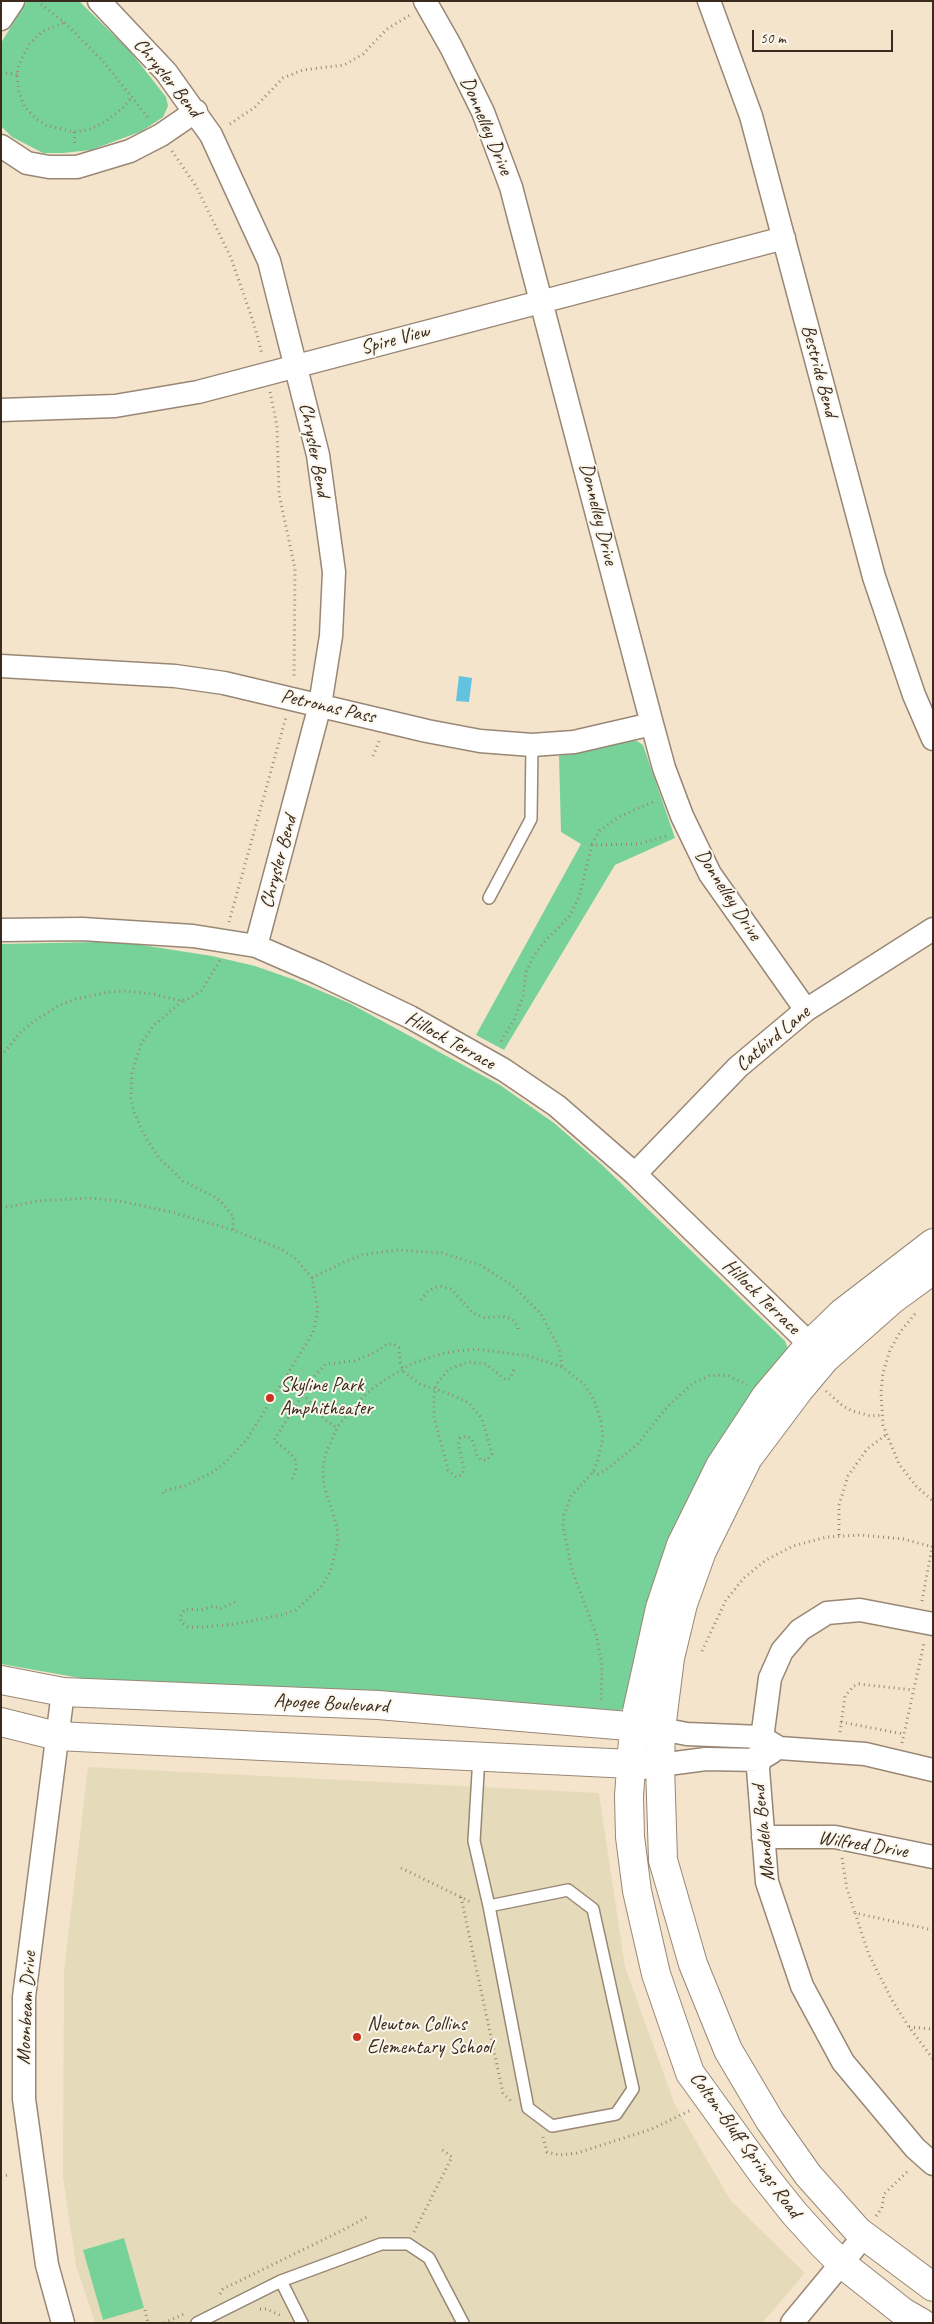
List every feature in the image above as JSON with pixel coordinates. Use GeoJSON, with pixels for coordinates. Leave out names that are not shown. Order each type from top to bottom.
{"type":"FeatureCollection","features":[{"type":"Feature","properties":{"kind":"street"},"geometry":{"type":"LineString","coordinates":[[1,19],[13,1]]}},
{"type":"Feature","properties":{"kind":"street","name":"Chrysler Bend"},"geometry":{"type":"LineString","coordinates":[[99,1],[166,72],[196,111],[211,135],[269,261],[318,455],[334,572],[331,636],[320,705],[256,946]]}},
{"type":"Feature","properties":{"kind":"street","name":"Bestride Bend"},"geometry":{"type":"LineString","coordinates":[[709,1],[751,116],[874,577],[914,696],[933,739]]}},
{"type":"Feature","properties":{"kind":"street","name":"Donnelley Drive"},"geometry":{"type":"LineString","coordinates":[[419,7],[451,47],[483,112],[512,187],[652,724],[664,768],[682,816],[710,874],[806,1010]]}},
{"type":"Feature","properties":{"kind":"street"},"geometry":{"type":"LineString","coordinates":[[1,146],[28,162],[49,167],[77,167],[130,151],[162,135],[196,111]]}},
{"type":"Feature","properties":{"kind":"street","name":"Spire View"},"geometry":{"type":"LineString","coordinates":[[1,410],[115,406],[198,392],[542,300],[784,238]]}},
{"type":"Feature","properties":{"kind":"street","name":"Petronas Pass"},"geometry":{"type":"LineString","coordinates":[[1,666],[174,676],[224,683],[462,738],[532,744],[574,742],[652,724]]}},
{"type":"Feature","properties":{"kind":"street","name":"Hillock Terrace"},"geometry":{"type":"LineString","coordinates":[[1,930],[82,929],[192,936],[256,946],[318,972],[410,1017],[504,1070],[557,1106],[635,1174],[817,1352]]}},
{"type":"Feature","properties":{"kind":"street","name":"Catbird Lane"},"geometry":{"type":"LineString","coordinates":[[635,1174],[738,1067],[806,1010],[933,929]]}},
{"type":"Feature","properties":{"kind":"street","name":"Colton-Bluff Springs Road"},"geometry":{"type":"LineString","coordinates":[[933,1243],[842,1314],[817,1352],[799,1390],[748,1458],[702,1551],[683,1604],[670,1658],[660,1729],[663,1860],[693,1964],[728,2050],[770,2121],[808,2175],[869,2227],[933,2287]]}},
{"type":"Feature","properties":{"kind":"street","name":"Colton-Bluff Springs Road"},"geometry":{"type":"LineString","coordinates":[[922,2323],[903,2312],[841,2263],[794,2213],[709,2102],[690,2073],[656,1974],[637,1891],[630,1837],[629,1796],[634,1726],[660,1608],[681,1545],[720,1466],[766,1396],[817,1352],[933,1270]]}},
{"type":"Feature","properties":{"kind":"street","name":"Mandela Bend"},"geometry":{"type":"LineString","coordinates":[[927,2160],[843,2062],[802,1986],[767,1882],[762,1837],[759,1760],[770,1742],[770,1678],[782,1651],[800,1630],[827,1614],[860,1610],[928,1633]]}},
{"type":"Feature","properties":{"kind":"street","name":"Apogee Boulevard"},"geometry":{"type":"LineString","coordinates":[[1,1680],[63,1692],[378,1705],[660,1729]]}},
{"type":"Feature","properties":{"kind":"street","name":"Moonbeam Drive"},"geometry":{"type":"LineString","coordinates":[[63,1692],[24,1997],[24,2099],[47,2265],[63,2323]]}},
{"type":"Feature","properties":{"kind":"street"},"geometry":{"type":"LineString","coordinates":[[1,1722],[57,1736],[660,1765],[706,1760],[759,1760]]}},
{"type":"Feature","properties":{"kind":"street"},"geometry":{"type":"LineString","coordinates":[[660,1729],[687,1734],[865,1754],[933,1770]]}},
{"type":"Feature","properties":{"kind":"street","name":"Wilfred Drive"},"geometry":{"type":"LineString","coordinates":[[762,1837],[842,1838],[933,1857]]}},
{"type":"Feature","properties":{"kind":"street"},"geometry":{"type":"LineString","coordinates":[[792,2323],[869,2227]]}},
{"type":"Feature","properties":{"kind":"lane"},"geometry":{"type":"LineString","coordinates":[[489,898],[531,818],[532,744]]}},
{"type":"Feature","properties":{"kind":"lane"},"geometry":{"type":"LineString","coordinates":[[479,1756],[474,1842],[489,1906],[528,2108],[552,2126],[616,2114],[633,2089],[594,1909],[568,1890],[489,1906]]}},
{"type":"Feature","properties":{"kind":"lane"},"geometry":{"type":"LineString","coordinates":[[197,2323],[281,2281],[381,2244],[408,2244],[429,2258],[463,2323]]}},
{"type":"Feature","properties":{"kind":"lane"},"geometry":{"type":"LineString","coordinates":[[281,2281],[302,2323]]}},
{"type":"Feature","properties":{"kind":"path"},"geometry":{"type":"LineString","coordinates":[[36,1],[64,22],[102,60],[162,135],[196,186],[231,258],[254,324],[263,358]]}},
{"type":"Feature","properties":{"kind":"path"},"geometry":{"type":"LineString","coordinates":[[230,124],[255,107],[283,78],[303,70],[344,64],[363,54],[387,29],[419,7]]}},
{"type":"Feature","properties":{"kind":"path"},"geometry":{"type":"LineString","coordinates":[[64,22],[43,31],[30,44],[19,64],[17,75],[19,92],[24,106],[35,118],[46,125],[61,130],[74,132],[88,130],[105,122],[125,106],[132,96]]}},
{"type":"Feature","properties":{"kind":"path"},"geometry":{"type":"LineString","coordinates":[[1,72],[17,75]]}},
{"type":"Feature","properties":{"kind":"path"},"geometry":{"type":"LineString","coordinates":[[269,386],[276,426],[279,494],[294,569],[296,671],[294,683]]}},
{"type":"Feature","properties":{"kind":"path"},"geometry":{"type":"LineString","coordinates":[[228,924],[288,709]]}},
{"type":"Feature","properties":{"kind":"path"},"geometry":{"type":"LineString","coordinates":[[373,756],[381,736]]}},
{"type":"Feature","properties":{"kind":"path"},"geometry":{"type":"LineString","coordinates":[[501,1041],[514,1020],[523,996],[526,972],[533,957],[545,941],[569,917],[579,897],[592,845],[600,830],[622,816],[655,801]]}},
{"type":"Feature","properties":{"kind":"path"},"geometry":{"type":"LineString","coordinates":[[592,845],[638,844],[667,836]]}},
{"type":"Feature","properties":{"kind":"path"},"geometry":{"type":"LineString","coordinates":[[219,964],[201,991],[182,1001],[153,1026],[141,1044],[132,1073],[131,1098],[142,1133],[159,1158],[183,1181],[215,1197],[222,1203],[233,1216],[233,1230]]}},
{"type":"Feature","properties":{"kind":"path"},"geometry":{"type":"LineString","coordinates":[[1,1056],[34,1021],[76,998],[126,991],[148,993],[182,1001]]}},
{"type":"Feature","properties":{"kind":"path"},"geometry":{"type":"LineString","coordinates":[[1,1208],[66,1198],[112,1200],[171,1212],[233,1230],[288,1252],[312,1278],[318,1309],[313,1333],[247,1439],[227,1461],[213,1472],[185,1486],[163,1491],[163,1496]]}},
{"type":"Feature","properties":{"kind":"path"},"geometry":{"type":"LineString","coordinates":[[312,1278],[362,1255],[396,1250],[442,1254],[480,1265],[512,1285],[541,1314],[559,1348],[562,1367]]}},
{"type":"Feature","properties":{"kind":"path"},"geometry":{"type":"LineString","coordinates":[[421,1300],[428,1291],[434,1288],[440,1286],[451,1288],[464,1306],[473,1314],[485,1318],[502,1316],[512,1319],[518,1327],[518,1333]]}},
{"type":"Feature","properties":{"kind":"path"},"geometry":{"type":"LineString","coordinates":[[917,1312],[900,1332],[890,1350],[881,1392],[886,1435],[899,1464],[916,1486],[933,1501]]}},
{"type":"Feature","properties":{"kind":"path"},"geometry":{"type":"LineString","coordinates":[[292,1479],[296,1470],[296,1462],[292,1454],[274,1440],[316,1374],[326,1364],[364,1358],[391,1344],[399,1348],[402,1368],[420,1384],[435,1389],[460,1398],[473,1407],[482,1419],[492,1450],[490,1458],[484,1461],[478,1458],[472,1440],[466,1436],[460,1438],[458,1444],[464,1469],[459,1477],[452,1476],[448,1470],[434,1417],[435,1389],[438,1382],[449,1369],[461,1364],[482,1363],[506,1380],[510,1379],[514,1369]]}},
{"type":"Feature","properties":{"kind":"path"},"geometry":{"type":"LineString","coordinates":[[235,1602],[220,1609],[213,1606],[201,1610],[185,1609],[180,1617],[181,1622],[188,1627],[197,1627],[234,1624],[282,1615],[296,1610],[322,1586],[331,1570],[338,1541],[337,1526],[324,1485],[323,1468],[325,1455],[337,1428],[362,1398],[402,1368],[444,1353],[475,1349],[523,1354],[562,1367],[584,1384],[599,1412],[603,1437],[598,1460],[593,1472],[570,1496],[564,1515],[563,1526],[572,1570],[592,1622],[599,1649],[602,1666],[601,1704]]}},
{"type":"Feature","properties":{"kind":"path"},"geometry":{"type":"LineString","coordinates":[[593,1472],[598,1474],[604,1471],[637,1446],[667,1407],[688,1387],[701,1379],[718,1375],[729,1376],[754,1390]]}},
{"type":"Feature","properties":{"kind":"path"},"geometry":{"type":"LineString","coordinates":[[822,1388],[843,1406],[852,1411],[871,1416],[883,1415]]}},
{"type":"Feature","properties":{"kind":"path"},"geometry":{"type":"LineString","coordinates":[[303,1394],[323,1418],[337,1428]]}},
{"type":"Feature","properties":{"kind":"path"},"geometry":{"type":"LineString","coordinates":[[839,1535],[839,1505],[848,1476],[867,1449],[886,1435]]}},
{"type":"Feature","properties":{"kind":"path"},"geometry":{"type":"LineString","coordinates":[[702,1652],[726,1600],[744,1578],[766,1560],[793,1546],[839,1535],[882,1536],[932,1545],[922,1604]]}},
{"type":"Feature","properties":{"kind":"path"},"geometry":{"type":"LineString","coordinates":[[898,1761],[928,1633]]}},
{"type":"Feature","properties":{"kind":"path"},"geometry":{"type":"LineString","coordinates":[[838,1752],[845,1696],[854,1686],[859,1684],[914,1690]]}},
{"type":"Feature","properties":{"kind":"path"},"geometry":{"type":"LineString","coordinates":[[841,1722],[904,1734]]}},
{"type":"Feature","properties":{"kind":"path"},"geometry":{"type":"LineString","coordinates":[[842,1838],[843,1870],[869,1955],[909,2027],[933,2059]]}},
{"type":"Feature","properties":{"kind":"path"},"geometry":{"type":"LineString","coordinates":[[402,1868],[474,1903],[473,1895]]}},
{"type":"Feature","properties":{"kind":"path"},"geometry":{"type":"LineString","coordinates":[[461,1897],[503,2093],[516,2107]]}},
{"type":"Feature","properties":{"kind":"path"},"geometry":{"type":"LineString","coordinates":[[855,1913],[933,1930]]}},
{"type":"Feature","properties":{"kind":"path"},"geometry":{"type":"LineString","coordinates":[[909,2027],[933,2028]]}},
{"type":"Feature","properties":{"kind":"path"},"geometry":{"type":"LineString","coordinates":[[538,2134],[544,2138],[548,2152],[560,2156],[577,2154],[652,2129],[692,2110]]}},
{"type":"Feature","properties":{"kind":"path"},"geometry":{"type":"LineString","coordinates":[[417,2226],[452,2157],[441,2149]]}},
{"type":"Feature","properties":{"kind":"path"},"geometry":{"type":"LineString","coordinates":[[869,2227],[882,2208],[884,2194],[927,2160]]}},
{"type":"Feature","properties":{"kind":"path"},"geometry":{"type":"LineString","coordinates":[[1,2176],[9,2175]]}},
{"type":"Feature","properties":{"kind":"path"},"geometry":{"type":"LineString","coordinates":[[219,2297],[223,2289],[366,2217]]}},
{"type":"Feature","properties":{"kind":"path"},"geometry":{"type":"LineString","coordinates":[[256,2308],[266,2309],[283,2317]]}},
{"type":"Feature","properties":{"kind":"path"},"geometry":{"type":"LineString","coordinates":[[145,2310],[148,2323]]}},
{"type":"Feature","properties":{"kind":"path"},"geometry":{"type":"LineString","coordinates":[[164,2323],[187,2312]]}},
{"type":"Feature","properties":{"kind":"shaded area","name":"Newton Collins Elementary School"},"geometry":{"type":"Polygon","coordinates":[[[88,1767],[599,1793],[625,1967],[675,2105],[731,2201],[805,2273],[762,2323],[95,2323],[76,2266],[63,2177],[64,1970],[88,1767]]]}},
{"type":"Feature","properties":{"kind":"green space"},"geometry":{"type":"Polygon","coordinates":[[[27,1],[79,1],[129,50],[166,97],[168,106],[163,117],[142,131],[91,150],[43,153],[12,137],[1,126],[1,43],[27,1]]]}},
{"type":"Feature","properties":{"kind":"green space"},"geometry":{"type":"Polygon","coordinates":[[[627,741],[637,741],[643,745],[675,838],[615,865],[504,1050],[476,1035],[581,844],[561,832],[559,756],[627,741]]]}},
{"type":"Feature","properties":{"kind":"green space"},"geometry":{"type":"Polygon","coordinates":[[[98,942],[135,944],[212,956],[255,966],[295,980],[349,1003],[500,1085],[554,1123],[601,1164],[785,1341],[789,1352],[625,1708],[618,1711],[162,1685],[80,1678],[1,1664],[1,944],[98,942]]]}},
{"type":"Feature","properties":{"kind":"green space"},"geometry":{"type":"Polygon","coordinates":[[[124,2238],[144,2308],[103,2320],[83,2250],[124,2238]]]}},
{"type":"Feature","properties":{"kind":"water"},"geometry":{"type":"Polygon","coordinates":[[[459,676],[472,678],[469,702],[456,701],[459,676]]]}},
{"type":"Feature","properties":{"kind":"place","name":"Skyline Park Amphitheater"},"geometry":{"type":"Point","coordinates":[270,1398]}},
{"type":"Feature","properties":{"kind":"place","name":"Newton Collins Elementary School"},"geometry":{"type":"Point","coordinates":[357,2037]}}]}
